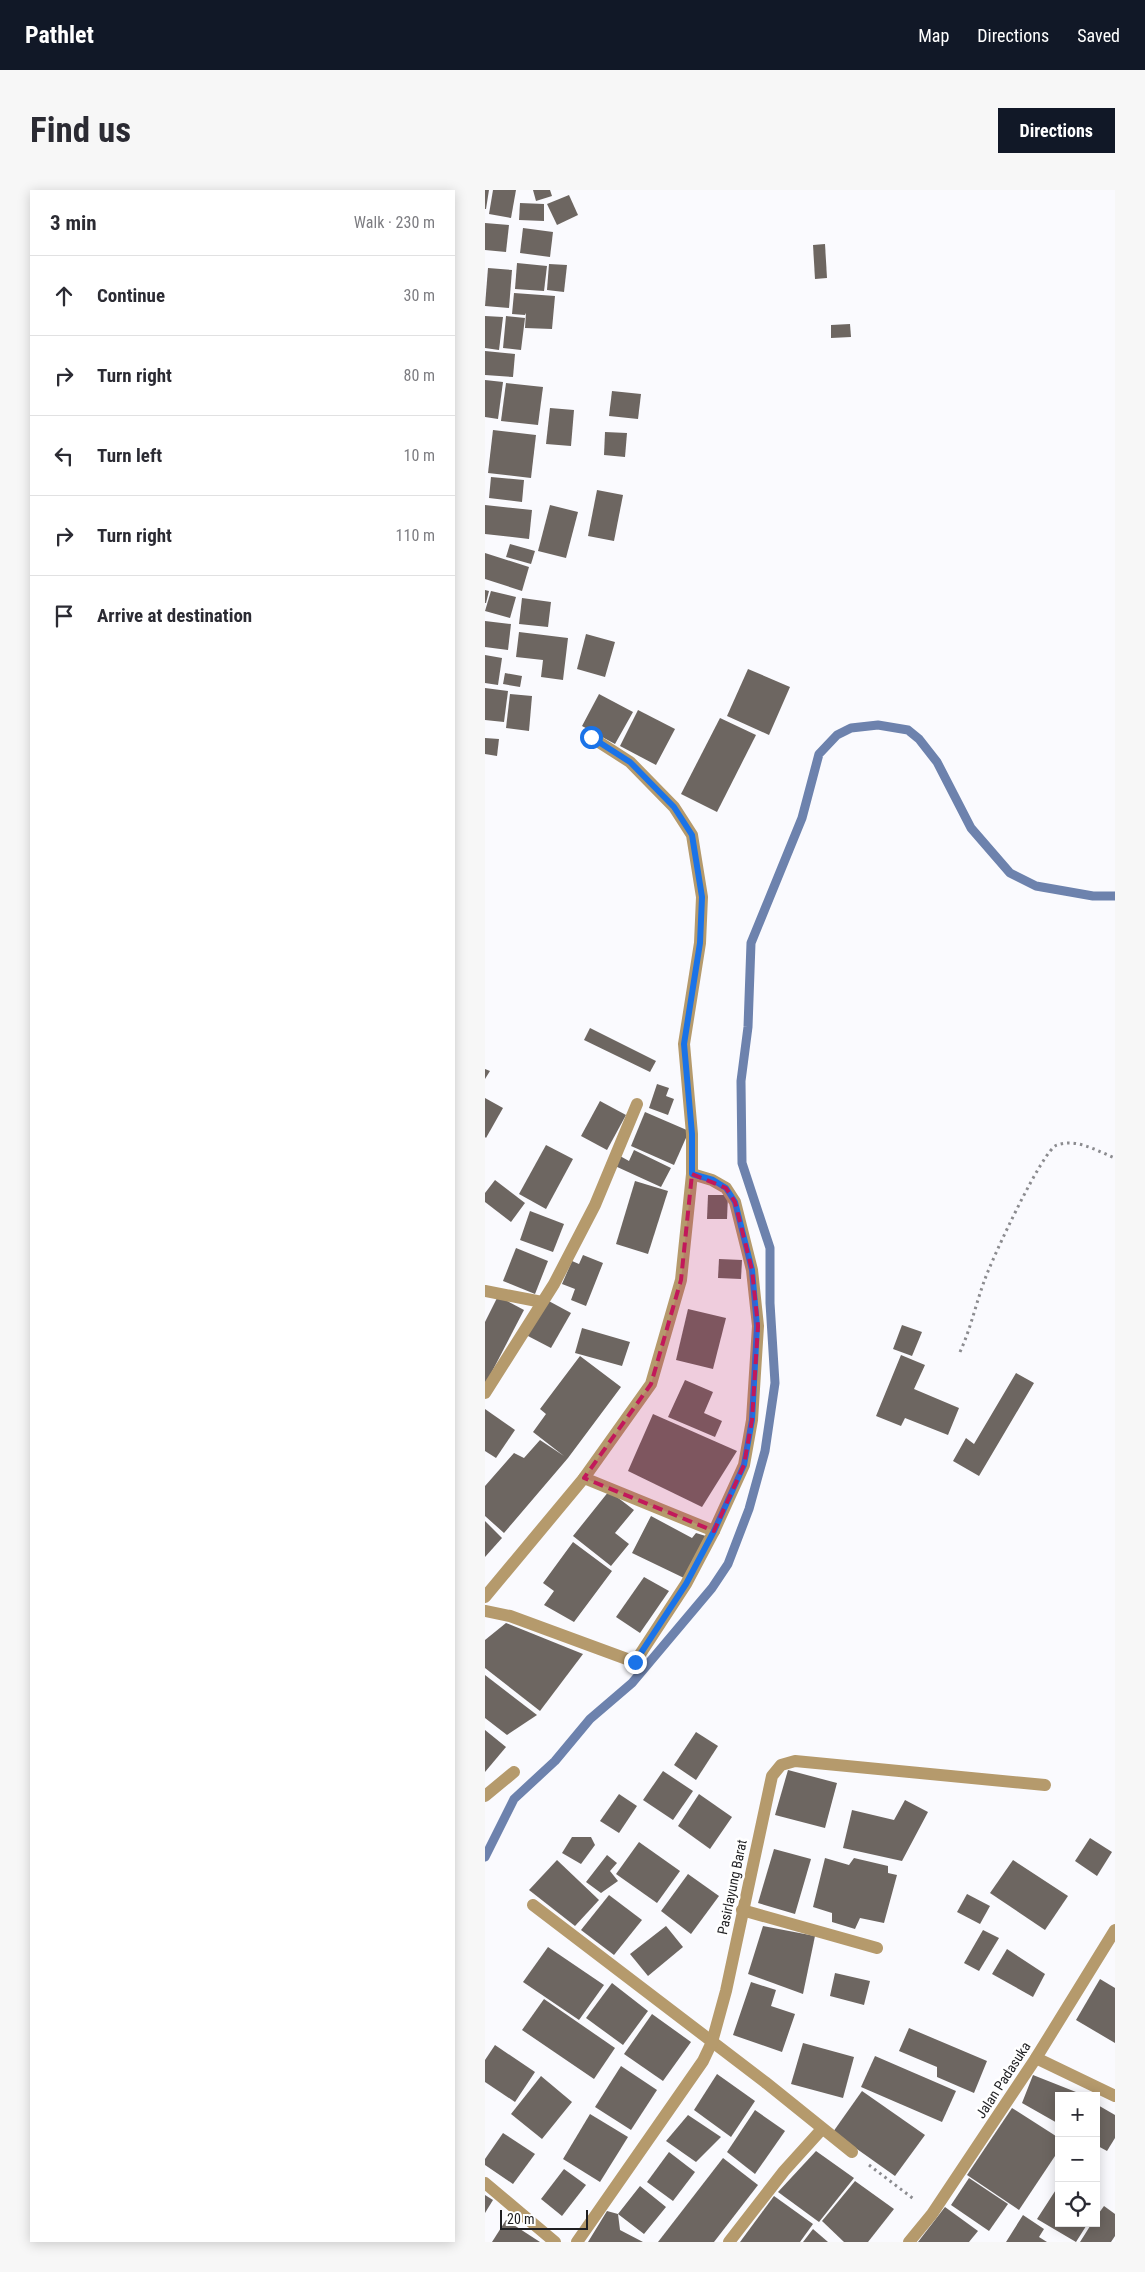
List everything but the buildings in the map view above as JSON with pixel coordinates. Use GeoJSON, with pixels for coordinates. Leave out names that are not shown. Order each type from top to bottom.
{"type":"FeatureCollection","features":[{"type":"Feature","properties":{"kind":"street"},"geometry":{"type":"LineString","coordinates":[[485,1597],[584,1478],[651,1384],[681,1280],[692,1174],[692,1134],[684,1044],[700,943],[702,897],[692,835],[674,807],[630,762],[591,737]]}},
{"type":"Feature","properties":{"kind":"street"},"geometry":{"type":"LineString","coordinates":[[485,1393],[554,1284],[595,1205],[637,1104]]}},
{"type":"Feature","properties":{"kind":"street"},"geometry":{"type":"LineString","coordinates":[[485,1611],[510,1616],[635,1662],[686,1584],[714,1531],[744,1465],[752,1420],[757,1326],[752,1270],[735,1202],[726,1188],[713,1180],[692,1174]]}},
{"type":"Feature","properties":{"kind":"street"},"geometry":{"type":"LineString","coordinates":[[485,1290],[542,1302]]}},
{"type":"Feature","properties":{"kind":"street"},"geometry":{"type":"LineString","coordinates":[[584,1478],[714,1531]]}},
{"type":"Feature","properties":{"kind":"street","name":"Pasirlayung Barat"},"geometry":{"type":"LineString","coordinates":[[577,2242],[703,2061],[712,2042],[725,1991],[771,1776],[781,1765],[795,1761],[1045,1785]]}},
{"type":"Feature","properties":{"kind":"street"},"geometry":{"type":"LineString","coordinates":[[485,1796],[515,1772]]}},
{"type":"Feature","properties":{"kind":"street"},"geometry":{"type":"LineString","coordinates":[[533,1905],[765,2082],[852,2152]]}},
{"type":"Feature","properties":{"kind":"street"},"geometry":{"type":"LineString","coordinates":[[742,1910],[877,1948]]}},
{"type":"Feature","properties":{"kind":"street","name":"Jalan Padasuka"},"geometry":{"type":"LineString","coordinates":[[909,2242],[932,2214],[1036,2058],[1115,1930]]}},
{"type":"Feature","properties":{"kind":"street"},"geometry":{"type":"LineString","coordinates":[[1036,2058],[1115,2096]]}},
{"type":"Feature","properties":{"kind":"street"},"geometry":{"type":"LineString","coordinates":[[729,2242],[784,2171],[822,2129]]}},
{"type":"Feature","properties":{"kind":"street"},"geometry":{"type":"LineString","coordinates":[[485,2183],[555,2242]]}},
{"type":"Feature","properties":{"kind":"path"},"geometry":{"type":"LineString","coordinates":[[960,1352],[985,1278],[1032,1179],[1054,1145],[1071,1141],[1115,1158]]}},
{"type":"Feature","properties":{"kind":"path"},"geometry":{"type":"LineString","coordinates":[[852,2152],[932,2214]]}},
{"type":"Feature","properties":{"kind":"highlighted area"},"geometry":{"type":"Polygon","coordinates":[[[692,1174],[726,1188],[735,1202],[752,1270],[758,1326],[752,1420],[744,1465],[714,1531],[584,1478],[651,1384],[681,1280],[692,1174]]]}},
{"type":"Feature","properties":{"kind":"waterway"},"geometry":{"type":"LineString","coordinates":[[485,1857],[514,1799],[555,1761],[590,1719],[632,1683],[712,1588],[728,1564],[749,1509],[765,1451],[775,1383],[770,1303],[770,1248],[742,1163],[741,1081],[748,1027],[751,943],[802,818],[819,754],[837,735],[851,728],[878,725],[908,730],[919,739],[937,762],[971,828],[1010,873],[1036,886],[1093,896],[1115,896]]}},
{"type":"Feature","properties":{"kind":"route"},"geometry":{"type":"LineString","coordinates":[[591,737],[630,762],[674,807],[692,835],[702,897],[700,943],[684,1044],[685,1074],[692,1134],[692,1174],[713,1180],[726,1188],[735,1202],[752,1270],[757,1326],[752,1420],[744,1465],[710,1540],[686,1584],[635,1662]]}}]}
